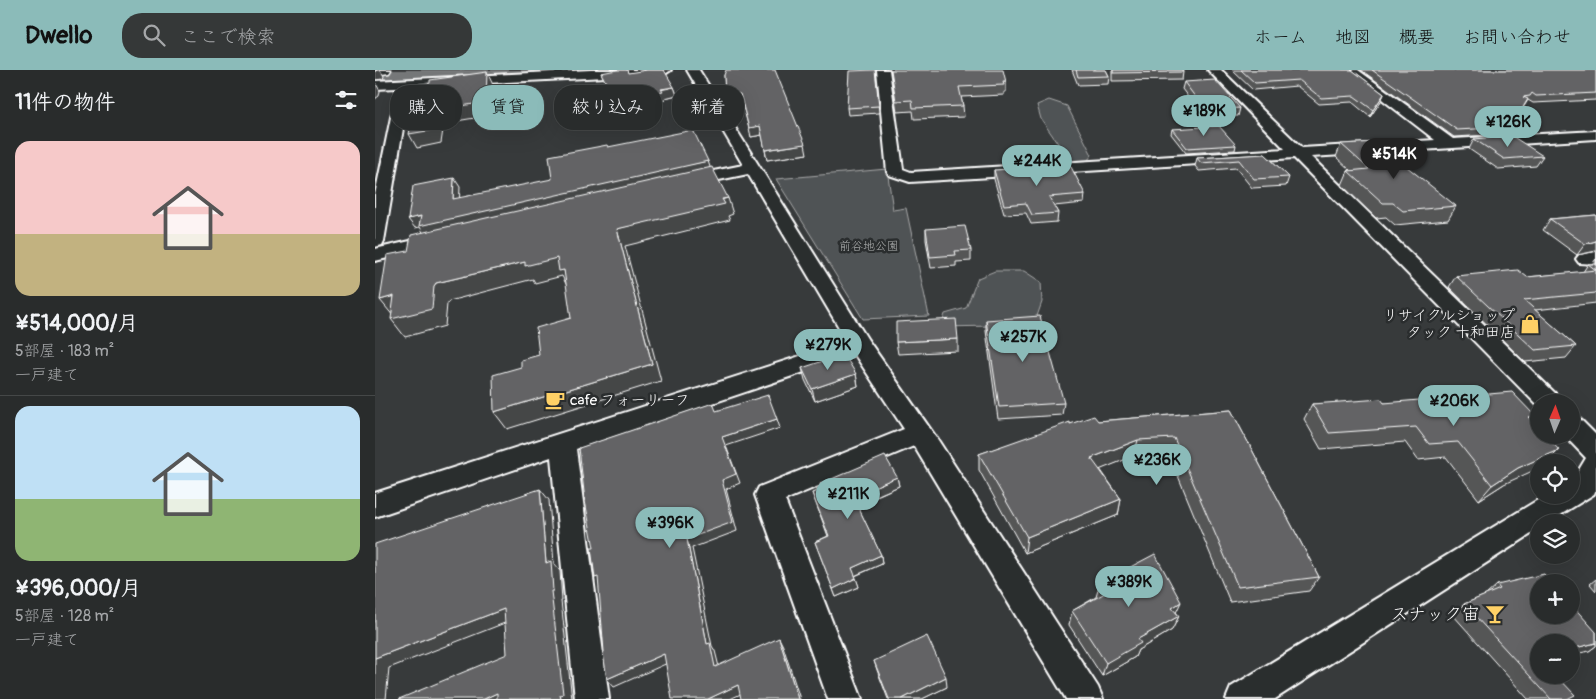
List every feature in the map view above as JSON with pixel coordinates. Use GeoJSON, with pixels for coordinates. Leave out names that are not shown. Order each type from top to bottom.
{"type":"FeatureCollection","features":[{"type":"Feature","properties":{"kind":"main road"},"geometry":{"type":"LineString","coordinates":[[375,71],[384,70]]}},
{"type":"Feature","properties":{"kind":"street"},"geometry":{"type":"LineString","coordinates":[[375,85],[665,70]]}},
{"type":"Feature","properties":{"kind":"street"},"geometry":{"type":"LineString","coordinates":[[693,70],[860,345],[919,434],[1086,699]]}},
{"type":"Feature","properties":{"kind":"street"},"geometry":{"type":"LineString","coordinates":[[883,70],[895,172],[910,177],[1596,135]]}},
{"type":"Feature","properties":{"kind":"street"},"geometry":{"type":"LineString","coordinates":[[1214,70],[1299,152],[1541,394]]}},
{"type":"Feature","properties":{"kind":"street"},"geometry":{"type":"LineString","coordinates":[[1350,70],[1450,144]]}},
{"type":"Feature","properties":{"kind":"street"},"geometry":{"type":"LineString","coordinates":[[375,241],[404,83]]}},
{"type":"Feature","properties":{"kind":"street"},"geometry":{"type":"LineString","coordinates":[[671,185],[752,168]]}},
{"type":"Feature","properties":{"kind":"street"},"geometry":{"type":"LineString","coordinates":[[375,255],[459,236]]}},
{"type":"Feature","properties":{"kind":"street"},"geometry":{"type":"LineString","coordinates":[[375,505],[860,345]]}},
{"type":"Feature","properties":{"kind":"street"},"geometry":{"type":"LineString","coordinates":[[845,699],[769,494],[919,434]]}},
{"type":"Feature","properties":{"kind":"street"},"geometry":{"type":"LineString","coordinates":[[1580,435],[1596,452]]}},
{"type":"Feature","properties":{"kind":"street"},"geometry":{"type":"LineString","coordinates":[[562,442],[592,699]]}},
{"type":"Feature","properties":{"kind":"street"},"geometry":{"type":"LineString","coordinates":[[1580,488],[1584,486],[1596,464]]}},
{"type":"Feature","properties":{"kind":"street"},"geometry":{"type":"LineString","coordinates":[[1243,699],[1554,504]]}},
{"type":"Feature","properties":{"kind":"green space"},"geometry":{"type":"Polygon","coordinates":[[[1049,100],[1067,106],[1092,155],[1087,161],[1073,162],[1065,158],[1057,142],[1041,119],[1037,105],[1049,100]]]}},
{"type":"Feature","properties":{"kind":"green space","name":"前谷地公園"},"geometry":{"type":"Polygon","coordinates":[[[887,169],[893,210],[906,208],[929,316],[863,319],[776,179],[887,169]]]}},
{"type":"Feature","properties":{"kind":"green space"},"geometry":{"type":"Polygon","coordinates":[[[995,271],[1024,271],[1041,282],[1042,302],[1036,319],[994,326],[941,327],[945,314],[966,308],[978,278],[995,271]]]}},
{"type":"Feature","properties":{"kind":"building"},"geometry":{"type":"Polygon","coordinates":[[[617,70],[627,70],[628,73],[664,70],[673,85],[672,87],[662,89],[662,85],[607,85],[601,73],[617,70]]]}},
{"type":"Feature","properties":{"kind":"building"},"geometry":{"type":"Polygon","coordinates":[[[726,70],[775,70],[805,144],[765,150],[760,126],[749,128],[744,109],[744,85],[725,85],[724,75],[726,70]]]}},
{"type":"Feature","properties":{"kind":"building"},"geometry":{"type":"Polygon","coordinates":[[[875,70],[879,106],[847,108],[849,71],[875,70]]]}},
{"type":"Feature","properties":{"kind":"building"},"geometry":{"type":"Polygon","coordinates":[[[891,70],[1003,70],[1006,82],[1003,82],[1004,85],[959,87],[963,106],[913,108],[912,100],[896,101],[891,70]]]}},
{"type":"Feature","properties":{"kind":"building"},"geometry":{"type":"Polygon","coordinates":[[[1076,70],[1106,70],[1109,76],[1078,77],[1076,70]]]}},
{"type":"Feature","properties":{"kind":"building"},"geometry":{"type":"Polygon","coordinates":[[[1113,70],[1182,70],[1183,72],[1113,73],[1113,70]]]}},
{"type":"Feature","properties":{"kind":"building"},"geometry":{"type":"Polygon","coordinates":[[[1241,70],[1352,70],[1384,94],[1373,110],[1354,96],[1321,98],[1299,80],[1255,83],[1241,70]]]}},
{"type":"Feature","properties":{"kind":"building"},"geometry":{"type":"Polygon","coordinates":[[[1372,70],[1596,70],[1596,93],[1536,96],[1532,93],[1530,96],[1523,97],[1528,99],[1511,127],[1457,130],[1372,70]]]}},
{"type":"Feature","properties":{"kind":"building"},"geometry":{"type":"Polygon","coordinates":[[[487,72],[487,85],[472,85],[472,104],[462,106],[462,85],[419,85],[430,83],[430,80],[487,72]]]}},
{"type":"Feature","properties":{"kind":"building"},"geometry":{"type":"Polygon","coordinates":[[[1215,80],[1240,108],[1205,110],[1184,82],[1215,80]]]}},
{"type":"Feature","properties":{"kind":"building"},"geometry":{"type":"Polygon","coordinates":[[[1219,126],[1236,145],[1187,148],[1172,129],[1219,126]]]}},
{"type":"Feature","properties":{"kind":"building"},"geometry":{"type":"Polygon","coordinates":[[[410,130],[433,130],[409,134],[410,130]]]}},
{"type":"Feature","properties":{"kind":"building"},"geometry":{"type":"Polygon","coordinates":[[[693,130],[708,161],[419,226],[421,216],[408,219],[413,186],[454,178],[453,199],[552,179],[549,156],[607,145],[608,147],[693,130]]]}},
{"type":"Feature","properties":{"kind":"building"},"geometry":{"type":"Polygon","coordinates":[[[1512,136],[1543,156],[1504,159],[1474,139],[1512,136]]]}},
{"type":"Feature","properties":{"kind":"building"},"geometry":{"type":"Polygon","coordinates":[[[1376,142],[1456,206],[1403,211],[1393,203],[1383,203],[1348,171],[1369,169],[1341,144],[1376,142]]]}},
{"type":"Feature","properties":{"kind":"building"},"geometry":{"type":"Polygon","coordinates":[[[1265,154],[1289,177],[1254,179],[1239,160],[1201,163],[1197,158],[1265,154]]]}},
{"type":"Feature","properties":{"kind":"building"},"geometry":{"type":"Polygon","coordinates":[[[1070,165],[1085,194],[1049,197],[1058,213],[1032,215],[1026,203],[1004,205],[994,170],[1070,165]]]}},
{"type":"Feature","properties":{"kind":"building"},"geometry":{"type":"Polygon","coordinates":[[[712,167],[728,198],[722,199],[725,204],[617,229],[652,364],[494,412],[493,375],[521,367],[521,360],[539,355],[536,328],[571,318],[564,270],[559,271],[557,258],[525,266],[525,262],[436,283],[434,286],[432,309],[391,319],[394,296],[380,300],[387,255],[408,251],[411,235],[712,167]]]}},
{"type":"Feature","properties":{"kind":"building"},"geometry":{"type":"Polygon","coordinates":[[[1596,215],[1596,241],[1585,244],[1550,219],[1596,215]]]}},
{"type":"Feature","properties":{"kind":"building"},"geometry":{"type":"Polygon","coordinates":[[[965,226],[971,250],[955,251],[956,255],[930,257],[926,229],[965,226]]]}},
{"type":"Feature","properties":{"kind":"building"},"geometry":{"type":"Polygon","coordinates":[[[1588,264],[1596,264],[1596,270],[1588,264]]]}},
{"type":"Feature","properties":{"kind":"building"},"geometry":{"type":"Polygon","coordinates":[[[1518,270],[1527,277],[1596,270],[1596,293],[1524,300],[1576,346],[1535,350],[1456,276],[1518,270]]]}},
{"type":"Feature","properties":{"kind":"building"},"geometry":{"type":"Polygon","coordinates":[[[1040,316],[1064,403],[999,407],[986,320],[1040,316]]]}},
{"type":"Feature","properties":{"kind":"building"},"geometry":{"type":"Polygon","coordinates":[[[956,319],[958,339],[896,342],[896,322],[956,319]]]}},
{"type":"Feature","properties":{"kind":"building"},"geometry":{"type":"Polygon","coordinates":[[[844,354],[856,374],[812,389],[802,368],[844,354]]]}},
{"type":"Feature","properties":{"kind":"building"},"geometry":{"type":"Polygon","coordinates":[[[1512,392],[1530,411],[1530,417],[1528,417],[1530,419],[1530,444],[1553,444],[1559,450],[1550,454],[1530,454],[1530,463],[1518,468],[1492,485],[1458,442],[1429,444],[1416,427],[1329,433],[1312,404],[1381,399],[1384,403],[1512,392]]]}},
{"type":"Feature","properties":{"kind":"building"},"geometry":{"type":"Polygon","coordinates":[[[768,395],[777,419],[722,437],[736,474],[722,480],[733,522],[687,539],[707,644],[710,643],[715,667],[779,638],[798,699],[741,699],[738,685],[708,699],[672,699],[664,654],[607,679],[603,653],[598,577],[595,578],[591,548],[594,548],[585,501],[579,448],[713,403],[716,411],[768,395]]]}},
{"type":"Feature","properties":{"kind":"building"},"geometry":{"type":"Polygon","coordinates":[[[1231,410],[1319,577],[1238,587],[1174,438],[1138,440],[1091,458],[1121,499],[1027,537],[979,454],[1070,422],[1070,424],[1094,416],[1098,421],[1231,410]]]}},
{"type":"Feature","properties":{"kind":"building"},"geometry":{"type":"Polygon","coordinates":[[[885,456],[897,477],[853,496],[881,555],[852,568],[856,578],[833,589],[815,542],[829,536],[812,493],[822,489],[820,484],[885,456]]]}},
{"type":"Feature","properties":{"kind":"building"},"geometry":{"type":"Polygon","coordinates":[[[540,489],[546,563],[551,561],[553,591],[551,591],[563,694],[560,695],[561,699],[497,699],[497,693],[484,699],[399,699],[507,654],[504,609],[375,658],[375,544],[540,489]]]}},
{"type":"Feature","properties":{"kind":"building"},"geometry":{"type":"Polygon","coordinates":[[[1155,554],[1181,602],[1172,608],[1179,616],[1138,639],[1141,643],[1106,663],[1072,611],[1107,592],[1100,583],[1155,554]]]}},
{"type":"Feature","properties":{"kind":"building"},"geometry":{"type":"Polygon","coordinates":[[[1530,577],[1530,624],[1580,624],[1580,614],[1596,632],[1596,643],[1580,647],[1580,634],[1530,634],[1530,676],[1464,604],[1500,589],[1497,585],[1530,577]]]}},
{"type":"Feature","properties":{"kind":"building"},"geometry":{"type":"Polygon","coordinates":[[[927,636],[946,677],[902,699],[889,699],[874,661],[927,636]]]}},
{"type":"Feature","properties":{"kind":"building"},"geometry":{"type":"Polygon","coordinates":[[[1537,684],[1565,684],[1575,695],[1567,699],[1551,699],[1537,684]]]}},
{"type":"Feature","properties":{"kind":"waterway"},"geometry":{"type":"LineString","coordinates":[[375,78],[539,70]]}},
{"type":"Feature","properties":{"kind":"place","name":"リサイクルショップ タック 十和田店"},"geometry":{"type":"Point","coordinates":[1530,324]}},
{"type":"Feature","properties":{"kind":"place","name":"cafe フォーリーフ"},"geometry":{"type":"Point","coordinates":[555,400]}},
{"type":"Feature","properties":{"kind":"place","name":"スナック宙"},"geometry":{"type":"Point","coordinates":[1495,614]}}]}
